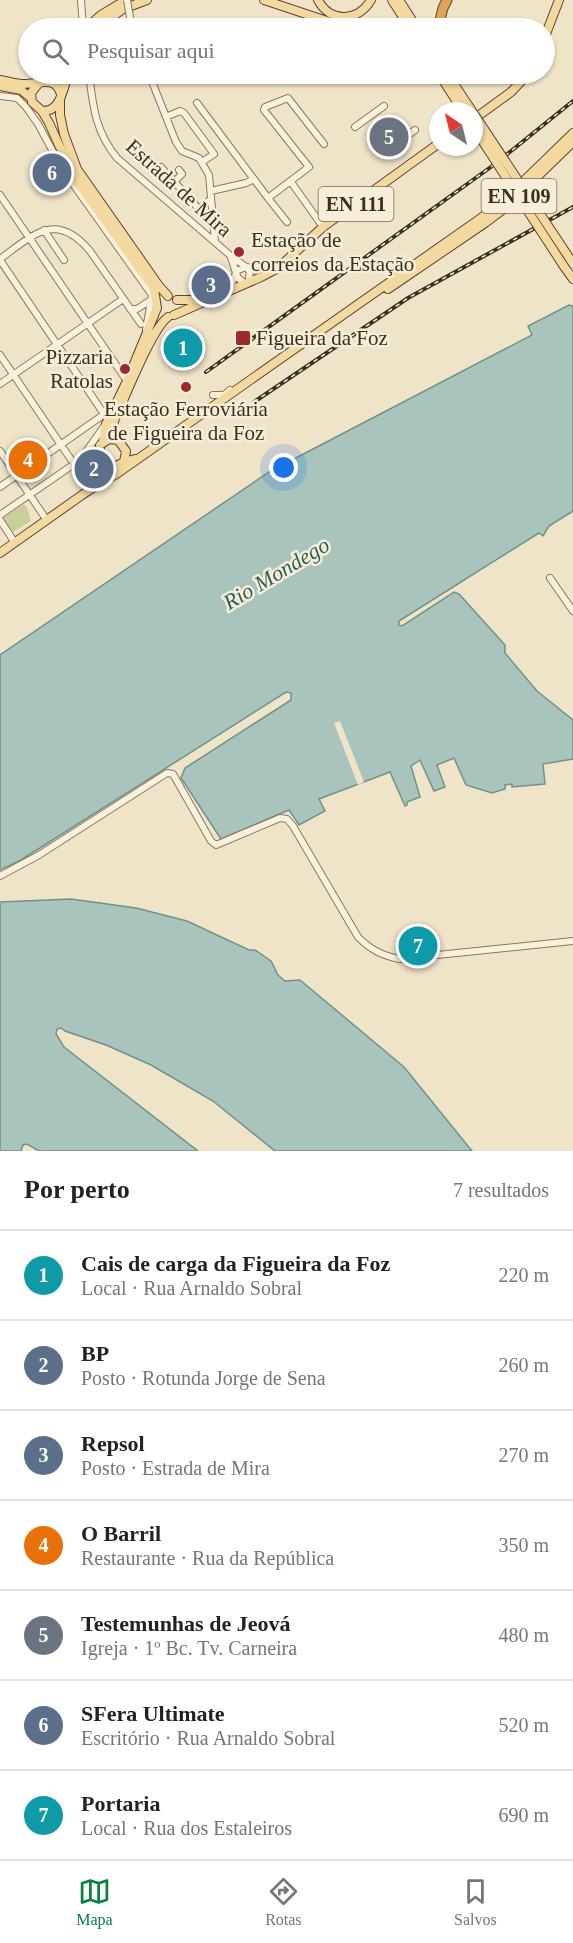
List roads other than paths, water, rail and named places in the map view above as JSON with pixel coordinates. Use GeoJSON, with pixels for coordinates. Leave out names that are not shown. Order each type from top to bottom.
{"type":"FeatureCollection","features":[{"type":"Feature","properties":{"kind":"highway"},"geometry":{"type":"LineString","coordinates":[[440,18],[447,0]]}},
{"type":"Feature","properties":{"kind":"main road"},"geometry":{"type":"LineString","coordinates":[[99,18],[112,7],[127,0]]}},
{"type":"Feature","properties":{"kind":"main road"},"geometry":{"type":"LineString","coordinates":[[106,18],[147,0]]}},
{"type":"Feature","properties":{"kind":"main road"},"geometry":{"type":"LineString","coordinates":[[264,0],[318,18]]}},
{"type":"Feature","properties":{"kind":"main road"},"geometry":{"type":"LineString","coordinates":[[318,0],[332,15],[351,17],[360,13],[371,0]]}},
{"type":"Feature","properties":{"kind":"main road"},"geometry":{"type":"LineString","coordinates":[[392,0],[404,18]]}},
{"type":"Feature","properties":{"kind":"main road"},"geometry":{"type":"LineString","coordinates":[[399,0],[411,18]]}},
{"type":"Feature","properties":{"kind":"main road"},"geometry":{"type":"LineString","coordinates":[[552,18],[559,0]]}},
{"type":"Feature","properties":{"kind":"main road"},"geometry":{"type":"LineString","coordinates":[[0,80],[18,83]]}},
{"type":"Feature","properties":{"kind":"main road"},"geometry":{"type":"LineString","coordinates":[[29,102],[33,89],[39,84]]}},
{"type":"Feature","properties":{"kind":"main road"},"geometry":{"type":"LineString","coordinates":[[54,84],[57,86],[61,97],[60,115],[64,134],[77,169],[159,286],[168,296],[177,300],[179,307],[164,320],[151,341],[114,421],[113,429],[116,439],[126,451],[142,456]]}},
{"type":"Feature","properties":{"kind":"main road"},"geometry":{"type":"LineString","coordinates":[[42,111],[55,108],[65,84]]}},
{"type":"Feature","properties":{"kind":"main road","name":"EN 109"},"geometry":{"type":"LineString","coordinates":[[451,84],[459,102]]}},
{"type":"Feature","properties":{"kind":"main road","name":"EN 109"},"geometry":{"type":"LineString","coordinates":[[453,84],[466,102]]}},
{"type":"Feature","properties":{"kind":"main road"},"geometry":{"type":"LineString","coordinates":[[483,112],[512,92],[519,84]]}},
{"type":"Feature","properties":{"kind":"main road"},"geometry":{"type":"LineString","coordinates":[[0,86],[21,90],[29,102],[42,111],[68,165],[154,289],[156,304],[162,315],[171,316]]}},
{"type":"Feature","properties":{"kind":"main road","name":"EN 109"},"geometry":{"type":"LineString","coordinates":[[483,127],[573,265]]}},
{"type":"Feature","properties":{"kind":"main road"},"geometry":{"type":"LineString","coordinates":[[483,220],[573,133]]}},
{"type":"Feature","properties":{"kind":"main road","name":"EN 109"},"geometry":{"type":"LineString","coordinates":[[483,142],[573,279]]}},
{"type":"Feature","properties":{"kind":"main road"},"geometry":{"type":"LineString","coordinates":[[106,479],[115,476],[483,220],[505,208],[573,142]]}},
{"type":"Feature","properties":{"kind":"main road","name":"EN 111"},"geometry":{"type":"LineString","coordinates":[[171,316],[278,268],[323,227],[429,150]]}},
{"type":"Feature","properties":{"kind":"main road","name":"EN 111"},"geometry":{"type":"LineString","coordinates":[[177,300],[197,300],[246,281]]}},
{"type":"Feature","properties":{"kind":"main road"},"geometry":{"type":"LineString","coordinates":[[106,479],[110,476],[108,465],[103,461],[101,446],[106,424],[145,338],[156,304],[168,296]]}},
{"type":"Feature","properties":{"kind":"main road"},"geometry":{"type":"LineString","coordinates":[[101,446],[116,439]]}},
{"type":"Feature","properties":{"kind":"main road"},"geometry":{"type":"LineString","coordinates":[[0,553],[113,474],[122,463],[126,451]]}},
{"type":"Feature","properties":{"kind":"main road"},"geometry":{"type":"LineString","coordinates":[[108,465],[142,456]]}},
{"type":"Feature","properties":{"kind":"street"},"geometry":{"type":"LineString","coordinates":[[81,0],[86,18]]}},
{"type":"Feature","properties":{"kind":"street"},"geometry":{"type":"LineString","coordinates":[[127,0],[130,18]]}},
{"type":"Feature","properties":{"kind":"street","name":"Estrada de Mira"},"geometry":{"type":"LineString","coordinates":[[89,84],[98,128],[106,144],[117,158],[246,267]]}},
{"type":"Feature","properties":{"kind":"street"},"geometry":{"type":"LineString","coordinates":[[153,84],[176,142],[182,151],[202,162],[209,175],[215,242]]}},
{"type":"Feature","properties":{"kind":"street"},"geometry":{"type":"LineString","coordinates":[[2,96],[29,102],[55,157],[156,304],[130,309]]}},
{"type":"Feature","properties":{"kind":"street"},"geometry":{"type":"LineString","coordinates":[[268,198],[309,167],[264,110],[265,106],[288,98],[324,144]]}},
{"type":"Feature","properties":{"kind":"street"},"geometry":{"type":"LineString","coordinates":[[197,104],[287,222]]}},
{"type":"Feature","properties":{"kind":"street"},"geometry":{"type":"LineString","coordinates":[[355,127],[384,106]]}},
{"type":"Feature","properties":{"kind":"street"},"geometry":{"type":"LineString","coordinates":[[165,117],[180,111],[184,113],[214,154],[202,162]]}},
{"type":"Feature","properties":{"kind":"street"},"geometry":{"type":"LineString","coordinates":[[383,154],[415,130]]}},
{"type":"Feature","properties":{"kind":"street"},"geometry":{"type":"LineString","coordinates":[[161,167],[173,183],[199,208],[211,199]]}},
{"type":"Feature","properties":{"kind":"street"},"geometry":{"type":"LineString","coordinates":[[173,183],[182,174],[179,170]]}},
{"type":"Feature","properties":{"kind":"street"},"geometry":{"type":"LineString","coordinates":[[211,191],[246,183],[254,178]]}},
{"type":"Feature","properties":{"kind":"street"},"geometry":{"type":"LineString","coordinates":[[291,182],[323,227]]}},
{"type":"Feature","properties":{"kind":"street"},"geometry":{"type":"LineString","coordinates":[[0,195],[127,381]]}},
{"type":"Feature","properties":{"kind":"street"},"geometry":{"type":"LineString","coordinates":[[105,414],[0,259],[30,237],[44,230],[53,229],[68,233],[81,240],[90,251],[141,324]]}},
{"type":"Feature","properties":{"kind":"street"},"geometry":{"type":"LineString","coordinates":[[44,230],[64,260]]}},
{"type":"Feature","properties":{"kind":"street"},"geometry":{"type":"LineString","coordinates":[[231,256],[238,278],[246,281],[250,272],[246,267]]}},
{"type":"Feature","properties":{"kind":"street"},"geometry":{"type":"LineString","coordinates":[[231,285],[238,270],[246,267],[278,268]]}},
{"type":"Feature","properties":{"kind":"street"},"geometry":{"type":"LineString","coordinates":[[0,384],[123,299]]}},
{"type":"Feature","properties":{"kind":"street"},"geometry":{"type":"LineString","coordinates":[[0,355],[61,445],[77,462],[91,489]]}},
{"type":"Feature","properties":{"kind":"street"},"geometry":{"type":"LineString","coordinates":[[213,395],[224,395],[268,364],[279,361]]}},
{"type":"Feature","properties":{"kind":"street"},"geometry":{"type":"LineString","coordinates":[[0,487],[114,408]]}},
{"type":"Feature","properties":{"kind":"street"},"geometry":{"type":"LineString","coordinates":[[77,462],[88,451],[106,424]]}},
{"type":"Feature","properties":{"kind":"street"},"geometry":{"type":"LineString","coordinates":[[88,451],[101,446]]}},
{"type":"Feature","properties":{"kind":"street"},"geometry":{"type":"LineString","coordinates":[[0,515],[101,446]]}},
{"type":"Feature","properties":{"kind":"street"},"geometry":{"type":"LineString","coordinates":[[0,451],[46,519]]}},
{"type":"Feature","properties":{"kind":"street"},"geometry":{"type":"LineString","coordinates":[[0,520],[15,543]]}},
{"type":"Feature","properties":{"kind":"street"},"geometry":{"type":"LineString","coordinates":[[550,578],[573,611]]}},
{"type":"Feature","properties":{"kind":"street"},"geometry":{"type":"LineString","coordinates":[[0,876],[39,855],[167,772],[174,774],[216,845],[280,818],[287,819],[358,937],[371,950],[384,956],[399,959],[573,941]]}},
{"type":"Feature","properties":{"kind":"water","name":"Rio Mondego"},"geometry":{"type":"Polygon","coordinates":[[[569,305],[573,306],[573,511],[549,526],[543,536],[539,533],[399,621],[399,625],[402,626],[454,592],[459,594],[505,645],[505,653],[537,691],[573,720],[573,759],[543,764],[545,784],[512,787],[512,784],[505,785],[505,789],[492,793],[466,785],[454,758],[437,765],[445,787],[434,791],[420,760],[411,766],[420,797],[407,802],[405,806],[390,772],[319,799],[325,811],[299,825],[289,810],[221,839],[181,778],[185,768],[291,700],[291,693],[286,692],[21,860],[0,870],[0,655],[269,472],[532,335],[528,326],[569,305]]]}},
{"type":"Feature","properties":{"kind":"water"},"geometry":{"type":"Polygon","coordinates":[[[71,899],[136,908],[187,921],[249,950],[255,950],[271,961],[278,975],[285,981],[300,980],[404,1067],[472,1151],[275,1151],[213,1101],[151,1065],[61,1028],[57,1029],[56,1034],[64,1047],[198,1151],[39,1151],[27,1144],[23,1145],[21,1151],[0,1151],[0,902],[71,899]]]}},
{"type":"Feature","properties":{"kind":"railway"},"geometry":{"type":"LineString","coordinates":[[206,372],[495,164],[573,101]]}},
{"type":"Feature","properties":{"kind":"railway"},"geometry":{"type":"LineString","coordinates":[[254,402],[408,298],[573,207]]}},
{"type":"Feature","properties":{"kind":"place","name":"Testemunhas de Jeová"},"geometry":{"type":"Point","coordinates":[389,137]}},
{"type":"Feature","properties":{"kind":"place","name":"SFera Ultimate"},"geometry":{"type":"Point","coordinates":[52,173]}},
{"type":"Feature","properties":{"kind":"place","name":"Estação de correios da Estação"},"geometry":{"type":"Point","coordinates":[239,252]}},
{"type":"Feature","properties":{"kind":"place","name":"Repsol"},"geometry":{"type":"Point","coordinates":[211,285]}},
{"type":"Feature","properties":{"kind":"place","name":"Figueira da Foz"},"geometry":{"type":"Point","coordinates":[243,338]}},
{"type":"Feature","properties":{"kind":"place","name":"Cais de carga da Figueira da Foz"},"geometry":{"type":"Point","coordinates":[183,348]}},
{"type":"Feature","properties":{"kind":"place","name":"Pizzaria Ratolas"},"geometry":{"type":"Point","coordinates":[125,369]}},
{"type":"Feature","properties":{"kind":"place","name":"Estação Ferroviária de Figueira da Foz"},"geometry":{"type":"Point","coordinates":[186,387]}},
{"type":"Feature","properties":{"kind":"place","name":"O Barril"},"geometry":{"type":"Point","coordinates":[28,460]}},
{"type":"Feature","properties":{"kind":"place","name":"BP"},"geometry":{"type":"Point","coordinates":[94,469]}},
{"type":"Feature","properties":{"kind":"place","name":"Portaria"},"geometry":{"type":"Point","coordinates":[418,946]}}]}
